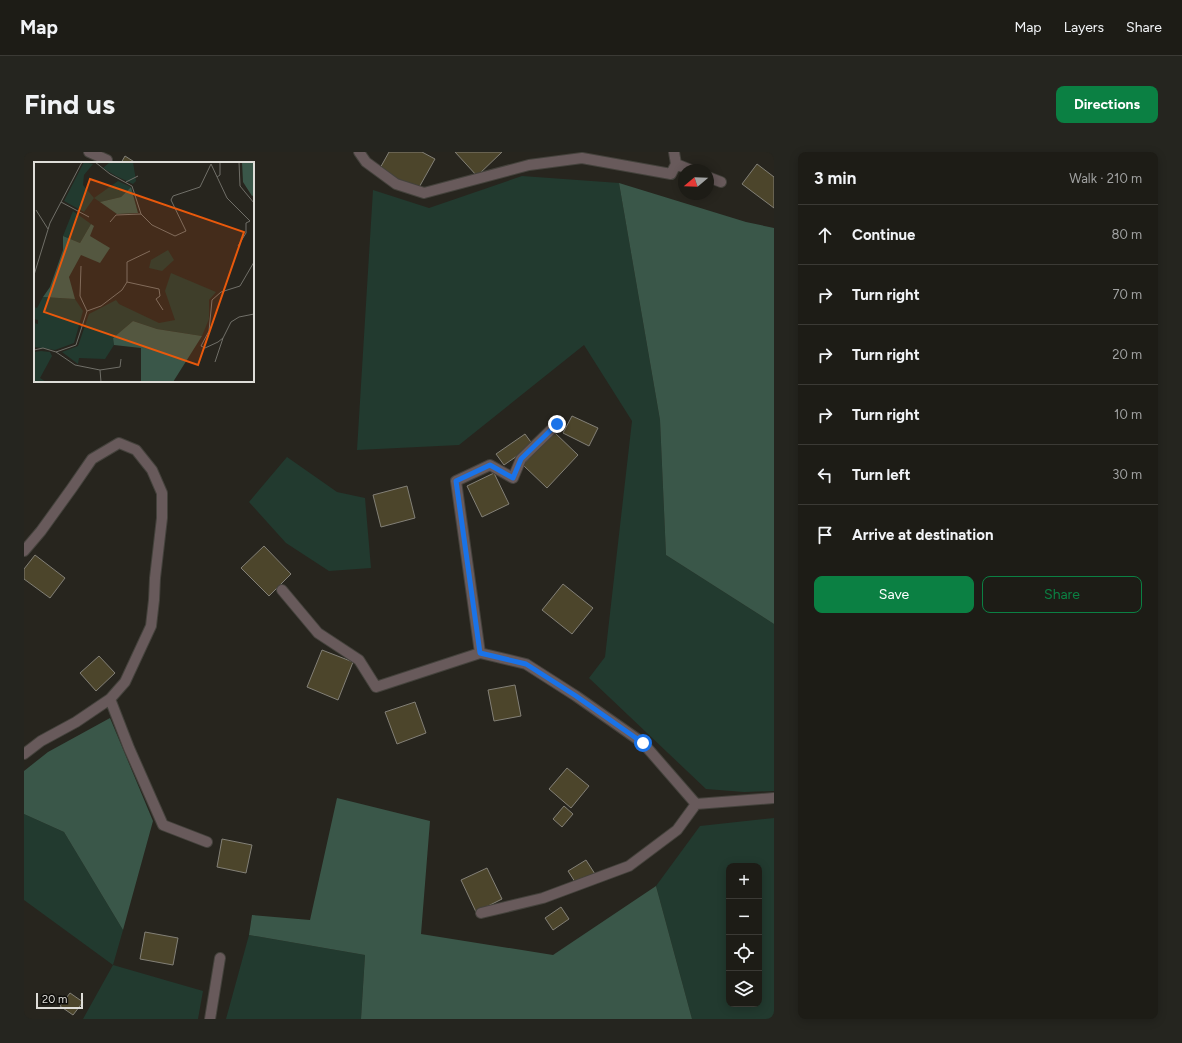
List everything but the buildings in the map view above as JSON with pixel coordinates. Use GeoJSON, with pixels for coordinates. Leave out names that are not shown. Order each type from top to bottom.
{"type":"FeatureCollection","features":[{"type":"Feature","properties":{"kind":"street"},"geometry":{"type":"LineString","coordinates":[[89,152],[107,160]]}},
{"type":"Feature","properties":{"kind":"street"},"geometry":{"type":"LineString","coordinates":[[359,152],[366,162],[396,184],[424,193],[529,165],[582,158],[671,174],[676,164],[674,152]]}},
{"type":"Feature","properties":{"kind":"street"},"geometry":{"type":"LineString","coordinates":[[714,179],[721,182]]}},
{"type":"Feature","properties":{"kind":"street"},"geometry":{"type":"LineString","coordinates":[[480,653],[456,481],[490,465],[513,478],[521,459],[557,424]]}},
{"type":"Feature","properties":{"kind":"street"},"geometry":{"type":"LineString","coordinates":[[24,551],[41,531],[92,459],[119,443],[136,450],[152,470],[162,493],[162,518],[151,626],[125,682],[110,699],[76,722],[42,741],[24,754]]}},
{"type":"Feature","properties":{"kind":"street"},"geometry":{"type":"LineString","coordinates":[[282,590],[318,633],[359,660],[376,687],[480,653],[526,664],[576,696],[643,743],[696,804]]}},
{"type":"Feature","properties":{"kind":"street"},"geometry":{"type":"LineString","coordinates":[[110,699],[129,748],[163,825],[207,842]]}},
{"type":"Feature","properties":{"kind":"street"},"geometry":{"type":"LineString","coordinates":[[481,913],[543,898],[629,866],[677,830],[696,804],[774,798]]}},
{"type":"Feature","properties":{"kind":"street"},"geometry":{"type":"LineString","coordinates":[[210,1019],[220,958]]}},
{"type":"Feature","properties":{"kind":"green space"},"geometry":{"type":"Polygon","coordinates":[[[522,176],[619,183],[660,420],[666,555],[774,624],[774,791],[744,792],[706,789],[589,678],[605,657],[632,421],[584,345],[459,445],[357,450],[373,190],[429,208],[522,176]]]}},
{"type":"Feature","properties":{"kind":"green space"},"geometry":{"type":"Polygon","coordinates":[[[619,183],[746,222],[774,228],[774,624],[666,555],[660,420],[619,183]]]}},
{"type":"Feature","properties":{"kind":"green space"},"geometry":{"type":"Polygon","coordinates":[[[287,457],[337,492],[365,498],[371,568],[329,571],[286,543],[249,502],[287,457]]]}},
{"type":"Feature","properties":{"kind":"green space"},"geometry":{"type":"Polygon","coordinates":[[[110,718],[153,821],[123,930],[64,832],[24,814],[24,771],[48,752],[110,718]]]}},
{"type":"Feature","properties":{"kind":"green space"},"geometry":{"type":"Polygon","coordinates":[[[337,798],[430,821],[421,934],[553,955],[656,886],[692,1019],[361,1019],[365,955],[249,935],[252,915],[310,920],[337,798]]]}},
{"type":"Feature","properties":{"kind":"green space"},"geometry":{"type":"Polygon","coordinates":[[[24,814],[64,832],[123,930],[113,965],[24,900],[24,814]]]}},
{"type":"Feature","properties":{"kind":"green space"},"geometry":{"type":"Polygon","coordinates":[[[774,818],[774,1019],[692,1019],[656,886],[700,826],[774,818]]]}},
{"type":"Feature","properties":{"kind":"green space"},"geometry":{"type":"Polygon","coordinates":[[[249,935],[365,955],[361,1019],[226,1019],[249,935]]]}},
{"type":"Feature","properties":{"kind":"green space"},"geometry":{"type":"Polygon","coordinates":[[[113,965],[203,991],[198,1019],[83,1019],[113,965]]]}},
{"type":"Feature","properties":{"kind":"route"},"geometry":{"type":"LineString","coordinates":[[557,424],[521,459],[513,478],[490,465],[456,481],[480,653],[526,664],[576,696],[643,743]]}}]}
